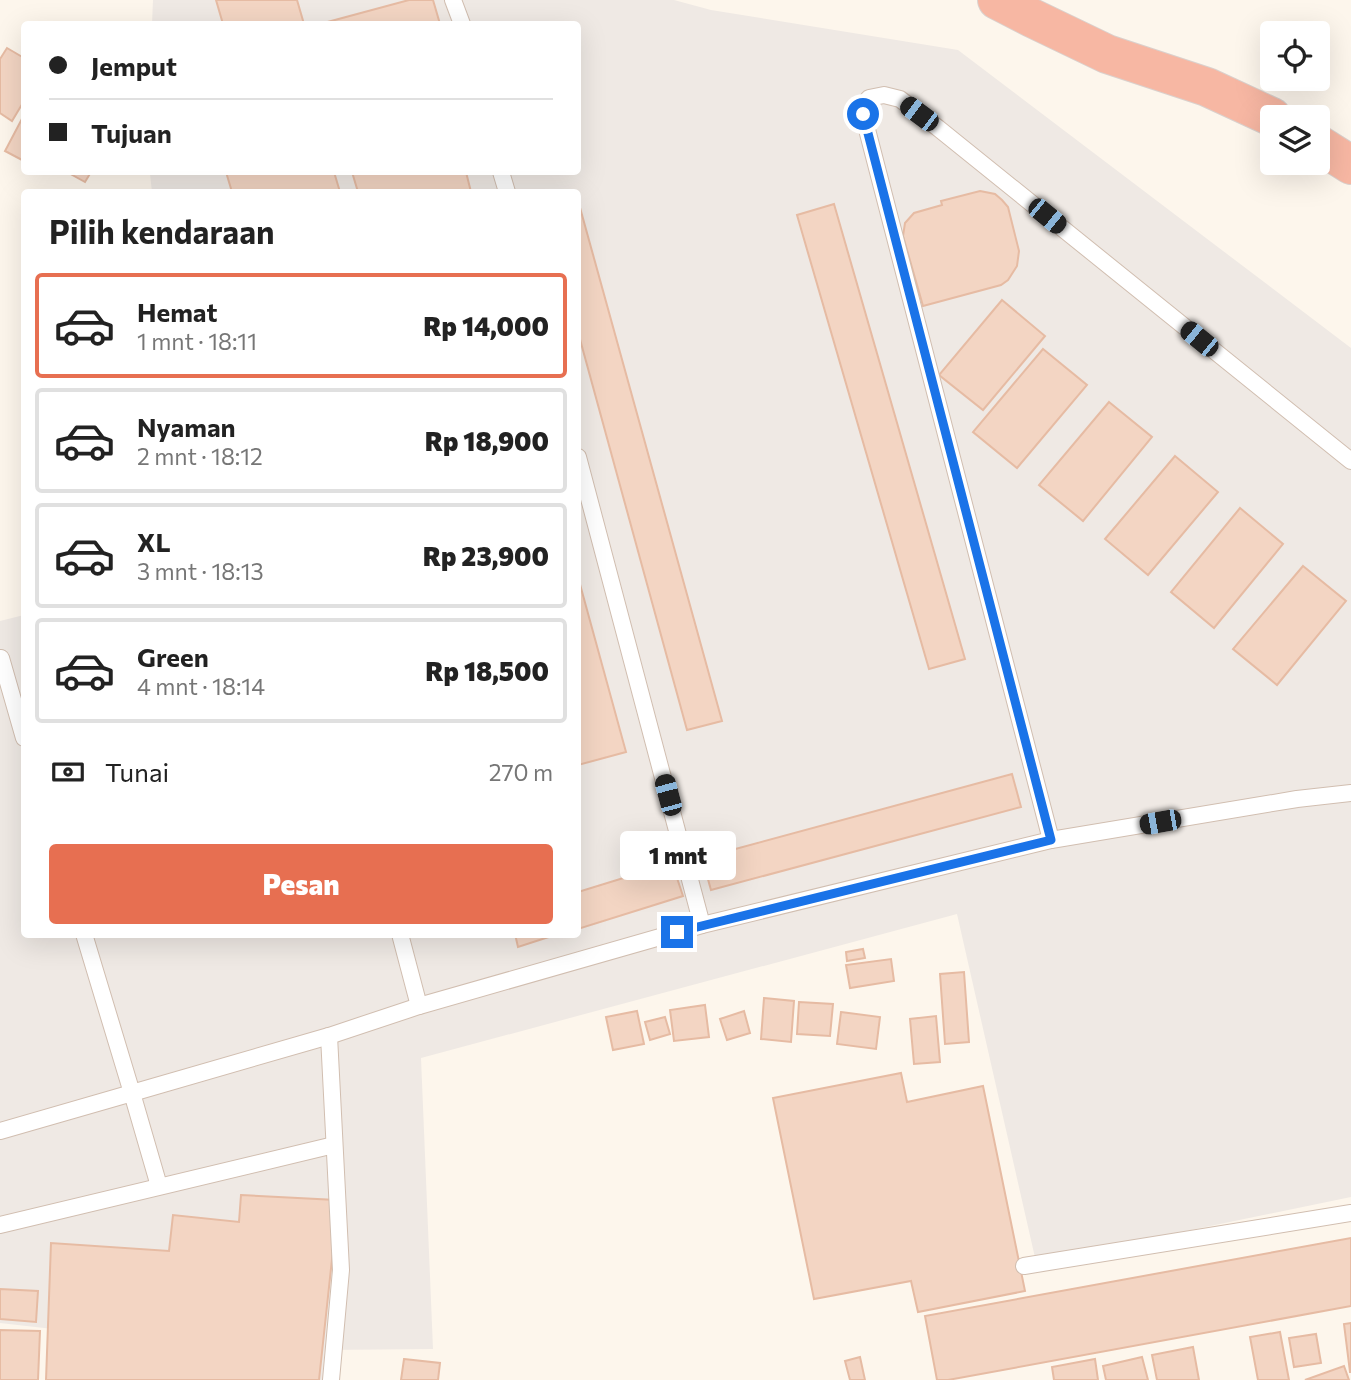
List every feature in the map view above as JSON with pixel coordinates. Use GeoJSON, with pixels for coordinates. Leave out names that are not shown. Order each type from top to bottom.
{"type":"FeatureCollection","features":[{"type":"Feature","properties":{"kind":"highway"},"geometry":{"type":"LineString","coordinates":[[997,0],[1107,54],[1207,87],[1260,111]]}},
{"type":"Feature","properties":{"kind":"highway"},"geometry":{"type":"LineString","coordinates":[[1330,151],[1351,164]]}},
{"type":"Feature","properties":{"kind":"lane"},"geometry":{"type":"LineString","coordinates":[[453,0],[461,21]]}},
{"type":"Feature","properties":{"kind":"lane"},"geometry":{"type":"LineString","coordinates":[[1051,840],[863,114],[869,98],[884,95],[900,99],[1351,461]]}},
{"type":"Feature","properties":{"kind":"lane"},"geometry":{"type":"LineString","coordinates":[[581,468],[702,925]]}},
{"type":"Feature","properties":{"kind":"lane"},"geometry":{"type":"LineString","coordinates":[[1,658],[21,728]]}},
{"type":"Feature","properties":{"kind":"lane"},"geometry":{"type":"LineString","coordinates":[[0,1132],[419,1006],[702,925],[1051,840],[1297,799],[1351,793]]}},
{"type":"Feature","properties":{"kind":"lane"},"geometry":{"type":"LineString","coordinates":[[85,938],[159,1186]]}},
{"type":"Feature","properties":{"kind":"lane"},"geometry":{"type":"LineString","coordinates":[[401,938],[419,1006]]}},
{"type":"Feature","properties":{"kind":"lane"},"geometry":{"type":"LineString","coordinates":[[329,1035],[341,1270],[331,1380]]}},
{"type":"Feature","properties":{"kind":"lane"},"geometry":{"type":"LineString","coordinates":[[0,1225],[334,1145]]}},
{"type":"Feature","properties":{"kind":"lane"},"geometry":{"type":"LineString","coordinates":[[1024,1266],[1351,1213]]}},
{"type":"Feature","properties":{"kind":"shaded area"},"geometry":{"type":"Polygon","coordinates":[[[153,0],[674,0],[711,10],[958,50],[1351,348],[1351,1197],[1036,1262],[957,914],[421,1058],[433,1349],[325,1350],[323,1380],[52,1380],[53,1329],[0,1323],[0,621],[21,616],[21,938],[581,938],[581,189],[152,189],[150,175],[581,175],[581,21],[152,21],[153,0]]]}},
{"type":"Feature","properties":{"kind":"building"},"geometry":{"type":"Polygon","coordinates":[[[216,0],[297,0],[303,21],[222,21],[216,0]]]}},
{"type":"Feature","properties":{"kind":"building"},"geometry":{"type":"Polygon","coordinates":[[[409,0],[433,0],[439,21],[331,21],[409,0]]]}},
{"type":"Feature","properties":{"kind":"building"},"geometry":{"type":"Polygon","coordinates":[[[7,48],[21,56],[21,106],[12,121],[0,113],[0,59],[7,48]]]}},
{"type":"Feature","properties":{"kind":"building"},"geometry":{"type":"Polygon","coordinates":[[[21,121],[21,159],[5,151],[21,121]]]}},
{"type":"Feature","properties":{"kind":"building"},"geometry":{"type":"Polygon","coordinates":[[[72,175],[89,175],[85,182],[72,175]]]}},
{"type":"Feature","properties":{"kind":"building"},"geometry":{"type":"Polygon","coordinates":[[[227,175],[335,175],[339,189],[231,189],[227,175]]]}},
{"type":"Feature","properties":{"kind":"building"},"geometry":{"type":"Polygon","coordinates":[[[353,175],[467,175],[470,189],[357,189],[353,175]]]}},
{"type":"Feature","properties":{"kind":"building"},"geometry":{"type":"Polygon","coordinates":[[[980,191],[995,194],[1008,207],[1019,251],[1017,266],[1008,280],[1001,285],[923,306],[903,236],[905,223],[914,213],[942,205],[941,201],[980,191]]]}},
{"type":"Feature","properties":{"kind":"building"},"geometry":{"type":"Polygon","coordinates":[[[834,204],[965,659],[929,669],[797,215],[834,204]]]}},
{"type":"Feature","properties":{"kind":"building"},"geometry":{"type":"Polygon","coordinates":[[[581,211],[722,721],[687,730],[581,343],[581,211]]]}},
{"type":"Feature","properties":{"kind":"building"},"geometry":{"type":"Polygon","coordinates":[[[1002,300],[1045,336],[983,410],[939,375],[1002,300]]]}},
{"type":"Feature","properties":{"kind":"building"},"geometry":{"type":"Polygon","coordinates":[[[1043,349],[1087,385],[1017,468],[973,432],[1043,349]]]}},
{"type":"Feature","properties":{"kind":"building"},"geometry":{"type":"Polygon","coordinates":[[[1109,402],[1152,437],[1083,521],[1039,485],[1109,402]]]}},
{"type":"Feature","properties":{"kind":"building"},"geometry":{"type":"Polygon","coordinates":[[[1175,456],[1218,492],[1148,575],[1105,539],[1175,456]]]}},
{"type":"Feature","properties":{"kind":"building"},"geometry":{"type":"Polygon","coordinates":[[[1240,508],[1283,544],[1214,628],[1171,592],[1240,508]]]}},
{"type":"Feature","properties":{"kind":"building"},"geometry":{"type":"Polygon","coordinates":[[[1303,566],[1346,601],[1277,685],[1233,649],[1303,566]]]}},
{"type":"Feature","properties":{"kind":"building"},"geometry":{"type":"Polygon","coordinates":[[[581,588],[626,752],[581,764],[581,588]]]}},
{"type":"Feature","properties":{"kind":"building"},"geometry":{"type":"Polygon","coordinates":[[[1012,774],[1021,807],[711,890],[702,858],[1012,774]]]}},
{"type":"Feature","properties":{"kind":"building"},"geometry":{"type":"Polygon","coordinates":[[[672,863],[683,896],[581,928],[581,891],[672,863]]]}},
{"type":"Feature","properties":{"kind":"building"},"geometry":{"type":"Polygon","coordinates":[[[516,938],[546,938],[518,947],[516,938]]]}},
{"type":"Feature","properties":{"kind":"building"},"geometry":{"type":"Polygon","coordinates":[[[863,949],[865,958],[847,961],[846,952],[863,949]]]}},
{"type":"Feature","properties":{"kind":"building"},"geometry":{"type":"Polygon","coordinates":[[[891,959],[894,981],[850,988],[846,965],[891,959]]]}},
{"type":"Feature","properties":{"kind":"building"},"geometry":{"type":"Polygon","coordinates":[[[964,972],[969,1042],[945,1044],[940,974],[964,972]]]}},
{"type":"Feature","properties":{"kind":"building"},"geometry":{"type":"Polygon","coordinates":[[[764,998],[794,1001],[791,1042],[761,1039],[764,998]]]}},
{"type":"Feature","properties":{"kind":"building"},"geometry":{"type":"Polygon","coordinates":[[[799,1002],[833,1004],[830,1036],[797,1034],[799,1002]]]}},
{"type":"Feature","properties":{"kind":"building"},"geometry":{"type":"Polygon","coordinates":[[[705,1005],[709,1037],[674,1041],[670,1010],[705,1005]]]}},
{"type":"Feature","properties":{"kind":"building"},"geometry":{"type":"Polygon","coordinates":[[[637,1011],[644,1044],[613,1050],[606,1017],[637,1011]]]}},
{"type":"Feature","properties":{"kind":"building"},"geometry":{"type":"Polygon","coordinates":[[[744,1011],[750,1033],[727,1040],[720,1019],[744,1011]]]}},
{"type":"Feature","properties":{"kind":"building"},"geometry":{"type":"Polygon","coordinates":[[[841,1012],[880,1017],[876,1049],[837,1044],[841,1012]]]}},
{"type":"Feature","properties":{"kind":"building"},"geometry":{"type":"Polygon","coordinates":[[[936,1016],[940,1062],[914,1064],[910,1019],[936,1016]]]}},
{"type":"Feature","properties":{"kind":"building"},"geometry":{"type":"Polygon","coordinates":[[[665,1017],[670,1034],[650,1040],[645,1022],[665,1017]]]}},
{"type":"Feature","properties":{"kind":"building"},"geometry":{"type":"Polygon","coordinates":[[[901,1073],[907,1102],[983,1086],[1025,1291],[918,1312],[911,1281],[814,1299],[773,1098],[901,1073]]]}},
{"type":"Feature","properties":{"kind":"building"},"geometry":{"type":"Polygon","coordinates":[[[241,1195],[336,1200],[319,1380],[46,1380],[51,1243],[169,1251],[173,1215],[239,1222],[241,1195]]]}},
{"type":"Feature","properties":{"kind":"building"},"geometry":{"type":"Polygon","coordinates":[[[1351,1238],[1351,1306],[937,1380],[925,1316],[1351,1238]]]}},
{"type":"Feature","properties":{"kind":"building"},"geometry":{"type":"Polygon","coordinates":[[[0,1289],[38,1291],[36,1322],[0,1319],[0,1289]]]}},
{"type":"Feature","properties":{"kind":"building"},"geometry":{"type":"Polygon","coordinates":[[[1351,1323],[1351,1372],[1350,1372],[1344,1324],[1351,1323]]]}},
{"type":"Feature","properties":{"kind":"building"},"geometry":{"type":"Polygon","coordinates":[[[0,1330],[40,1331],[38,1380],[0,1380],[0,1330]]]}},
{"type":"Feature","properties":{"kind":"building"},"geometry":{"type":"Polygon","coordinates":[[[1280,1332],[1289,1380],[1258,1380],[1250,1337],[1280,1332]]]}},
{"type":"Feature","properties":{"kind":"building"},"geometry":{"type":"Polygon","coordinates":[[[1316,1334],[1321,1363],[1294,1367],[1289,1338],[1316,1334]]]}},
{"type":"Feature","properties":{"kind":"building"},"geometry":{"type":"Polygon","coordinates":[[[1193,1347],[1199,1380],[1157,1380],[1152,1355],[1193,1347]]]}},
{"type":"Feature","properties":{"kind":"building"},"geometry":{"type":"Polygon","coordinates":[[[860,1357],[865,1380],[850,1380],[845,1361],[860,1357]]]}},
{"type":"Feature","properties":{"kind":"building"},"geometry":{"type":"Polygon","coordinates":[[[1142,1357],[1148,1380],[1106,1380],[1103,1366],[1142,1357]]]}},
{"type":"Feature","properties":{"kind":"building"},"geometry":{"type":"Polygon","coordinates":[[[404,1359],[440,1363],[438,1380],[401,1380],[404,1359]]]}},
{"type":"Feature","properties":{"kind":"building"},"geometry":{"type":"Polygon","coordinates":[[[1095,1359],[1098,1380],[1054,1380],[1052,1367],[1095,1359]]]}},
{"type":"Feature","properties":{"kind":"building"},"geometry":{"type":"Polygon","coordinates":[[[1344,1366],[1349,1380],[1305,1380],[1344,1366]]]}},
{"type":"Feature","properties":{"kind":"route"},"geometry":{"type":"LineString","coordinates":[[677,932],[1051,840],[863,114]]}}]}
